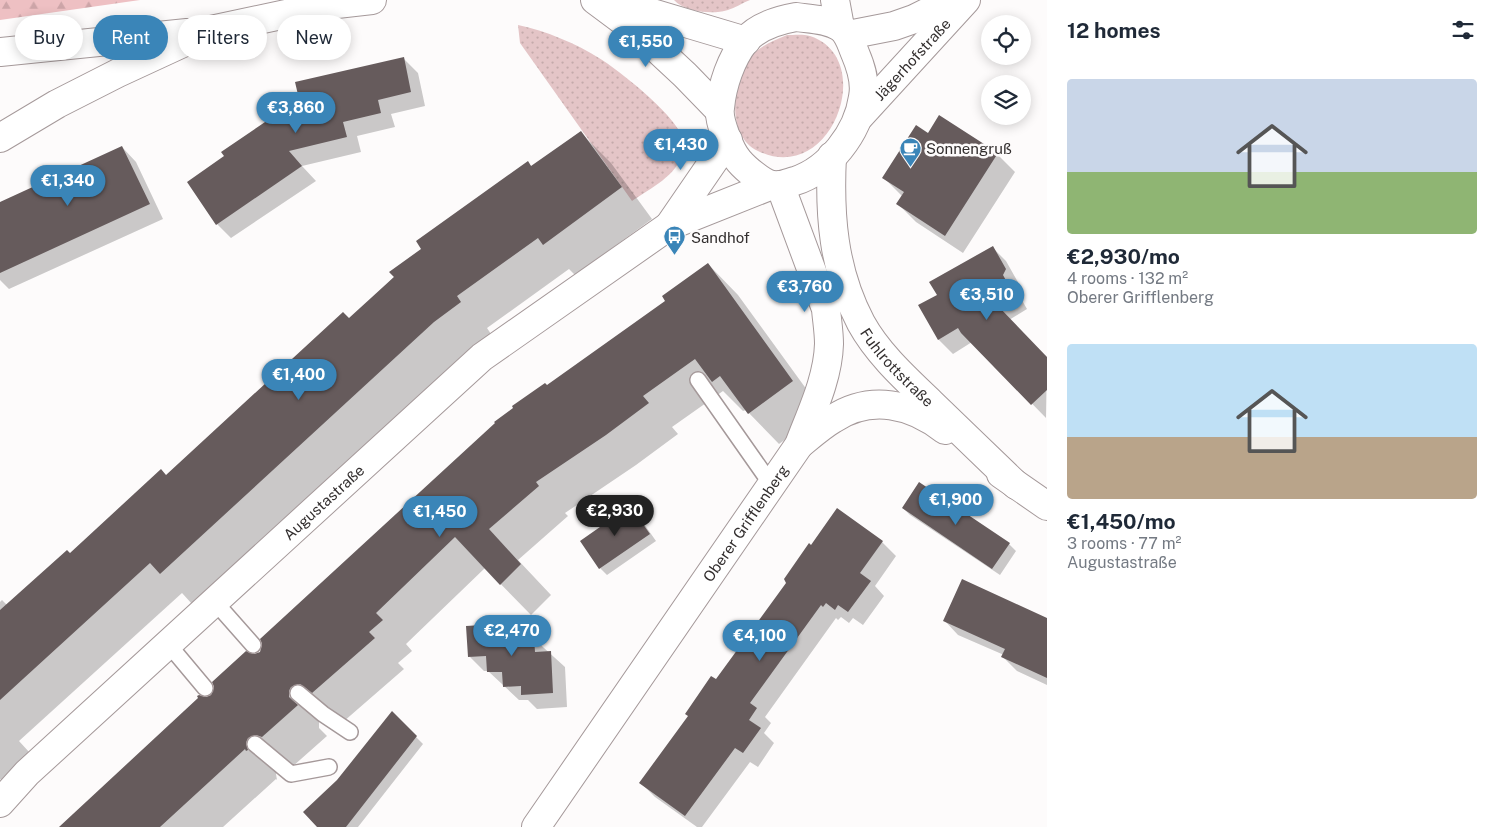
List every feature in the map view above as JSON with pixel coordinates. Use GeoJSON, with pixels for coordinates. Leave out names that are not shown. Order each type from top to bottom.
{"type":"FeatureCollection","features":[{"type":"Feature","properties":{"kind":"street"},"geometry":{"type":"LineString","coordinates":[[267,18],[328,5],[372,0]]}},
{"type":"Feature","properties":{"kind":"street"},"geometry":{"type":"LineString","coordinates":[[595,0],[642,35],[685,75],[719,110],[728,140],[737,159],[750,172],[776,185],[811,175],[821,168],[847,137],[858,118],[864,82],[859,62],[844,31],[835,0]]}},
{"type":"Feature","properties":{"kind":"street"},"geometry":{"type":"LineString","coordinates":[[599,0],[642,10],[746,41]]}},
{"type":"Feature","properties":{"kind":"street","name":"Jägerhofstraße"},"geometry":{"type":"LineString","coordinates":[[844,31],[894,26],[921,16],[952,0]]}},
{"type":"Feature","properties":{"kind":"street","name":"Jägerhofstraße"},"geometry":{"type":"LineString","coordinates":[[858,118],[966,0]]}},
{"type":"Feature","properties":{"kind":"street"},"geometry":{"type":"LineString","coordinates":[[719,110],[727,74],[746,41],[756,32],[782,19],[797,8],[844,31]]}},
{"type":"Feature","properties":{"kind":"street"},"geometry":{"type":"LineString","coordinates":[[0,52],[178,33]]}},
{"type":"Feature","properties":{"kind":"street"},"geometry":{"type":"LineString","coordinates":[[0,138],[57,104],[178,45]]}},
{"type":"Feature","properties":{"kind":"street","name":"Augustastraße"},"geometry":{"type":"LineString","coordinates":[[669,226],[728,140]]}},
{"type":"Feature","properties":{"kind":"street","name":"Fuhlrottstraße"},"geometry":{"type":"LineString","coordinates":[[832,156],[830,194],[836,257],[848,293],[861,323],[903,376],[1016,485]]}},
{"type":"Feature","properties":{"kind":"street","name":"Augustastraße"},"geometry":{"type":"LineString","coordinates":[[0,802],[27,773],[482,357],[669,226],[776,185]]}},
{"type":"Feature","properties":{"kind":"street","name":"Oberer Grifflenberg"},"geometry":{"type":"LineString","coordinates":[[536,827],[799,445],[822,382],[827,358],[828,328],[824,302],[776,185]]}},
{"type":"Feature","properties":{"kind":"street","name":"Fuhlrottstraße"},"geometry":{"type":"LineString","coordinates":[[799,445],[833,418],[845,412],[876,404],[896,405],[938,425],[1016,485],[1047,506]]}},
{"type":"Feature","properties":{"kind":"lane"},"geometry":{"type":"LineString","coordinates":[[698,380],[771,484]]}},
{"type":"Feature","properties":{"kind":"lane"},"geometry":{"type":"LineString","coordinates":[[215,602],[253,645]]}},
{"type":"Feature","properties":{"kind":"lane"},"geometry":{"type":"LineString","coordinates":[[168,645],[205,688]]}},
{"type":"Feature","properties":{"kind":"lane"},"geometry":{"type":"LineString","coordinates":[[298,693],[323,714],[350,732]]}},
{"type":"Feature","properties":{"kind":"lane"},"geometry":{"type":"LineString","coordinates":[[255,744],[291,774],[329,767]]}},
{"type":"Feature","properties":{"kind":"shaded area"},"geometry":{"type":"Polygon","coordinates":[[[674,0],[750,0],[731,9],[707,12],[692,10],[674,0]]]}},
{"type":"Feature","properties":{"kind":"shaded area"},"geometry":{"type":"Polygon","coordinates":[[[518,25],[550,34],[590,53],[608,64],[644,92],[675,124],[680,133],[682,150],[680,160],[675,168],[662,181],[632,201],[520,43],[518,25]]]}},
{"type":"Feature","properties":{"kind":"shaded area"},"geometry":{"type":"Polygon","coordinates":[[[787,35],[810,36],[830,49],[841,68],[843,92],[837,115],[825,136],[807,151],[784,157],[758,151],[748,144],[741,134],[735,108],[739,81],[749,59],[762,47],[787,35]]]}},
{"type":"Feature","properties":{"kind":"green space"},"geometry":{"type":"Polygon","coordinates":[[[0,0],[140,0],[35,15],[15,15],[15,18],[0,20],[0,0]]]}},
{"type":"Feature","properties":{"kind":"building"},"geometry":{"type":"Polygon","coordinates":[[[404,57],[411,92],[378,100],[381,113],[343,122],[347,137],[289,151],[302,166],[216,225],[187,182],[224,156],[221,152],[299,99],[295,82],[404,57]]]}},
{"type":"Feature","properties":{"kind":"building"},"geometry":{"type":"Polygon","coordinates":[[[939,115],[998,153],[945,236],[896,204],[904,192],[882,178],[916,125],[928,133],[939,115]]]}},
{"type":"Feature","properties":{"kind":"building"},"geometry":{"type":"Polygon","coordinates":[[[581,131],[622,187],[543,245],[538,238],[457,296],[461,302],[434,322],[160,574],[150,563],[0,700],[0,610],[67,550],[70,553],[161,469],[166,475],[343,312],[349,318],[394,277],[389,272],[421,249],[416,241],[528,161],[531,166],[581,131]]]}},
{"type":"Feature","properties":{"kind":"building"},"geometry":{"type":"Polygon","coordinates":[[[122,146],[150,204],[0,273],[0,202],[122,146]]]}},
{"type":"Feature","properties":{"kind":"building"},"geometry":{"type":"Polygon","coordinates":[[[993,246],[1006,269],[1003,275],[1014,295],[997,305],[1047,357],[1047,390],[1031,405],[958,328],[938,340],[918,305],[937,295],[929,282],[993,246]]]}},
{"type":"Feature","properties":{"kind":"building"},"geometry":{"type":"Polygon","coordinates":[[[708,263],[793,381],[748,414],[720,376],[712,382],[695,359],[643,396],[649,403],[606,435],[536,482],[539,486],[489,529],[521,564],[500,585],[455,537],[376,613],[383,620],[369,632],[375,638],[312,693],[300,684],[291,687],[289,697],[298,705],[262,737],[256,735],[248,738],[246,743],[248,750],[246,751],[245,749],[160,827],[59,827],[198,698],[197,696],[206,697],[211,695],[214,687],[212,682],[246,651],[254,654],[260,652],[262,644],[260,639],[494,422],[513,408],[512,406],[545,383],[547,385],[665,301],[662,296],[708,263]]]}},
{"type":"Feature","properties":{"kind":"building"},"geometry":{"type":"Polygon","coordinates":[[[919,482],[1010,543],[992,569],[902,508],[919,482]]]}},
{"type":"Feature","properties":{"kind":"building"},"geometry":{"type":"Polygon","coordinates":[[[630,506],[650,534],[599,569],[580,541],[630,506]]]}},
{"type":"Feature","properties":{"kind":"building"},"geometry":{"type":"Polygon","coordinates":[[[837,508],[883,541],[860,573],[871,581],[848,612],[838,605],[835,610],[826,603],[823,607],[821,605],[750,703],[757,708],[749,720],[761,728],[743,753],[735,748],[685,816],[639,783],[688,716],[685,714],[711,676],[716,679],[786,583],[784,579],[809,543],[811,545],[837,508]]]}},
{"type":"Feature","properties":{"kind":"building"},"geometry":{"type":"Polygon","coordinates":[[[962,579],[1047,618],[1047,678],[1001,657],[1005,649],[943,621],[962,579]]]}},
{"type":"Feature","properties":{"kind":"building"},"geometry":{"type":"Polygon","coordinates":[[[516,623],[517,638],[534,637],[535,652],[551,651],[553,693],[521,695],[521,686],[503,687],[502,672],[487,672],[486,656],[468,657],[466,626],[516,623]]]}},
{"type":"Feature","properties":{"kind":"building"},"geometry":{"type":"Polygon","coordinates":[[[392,711],[417,736],[346,827],[317,827],[303,812],[337,780],[392,711]]]}},
{"type":"Feature","properties":{"kind":"place","name":"Sonnengruß"},"geometry":{"type":"Point","coordinates":[910,167]}},
{"type":"Feature","properties":{"kind":"place","name":"Sandhof"},"geometry":{"type":"Point","coordinates":[675,256]}}]}
